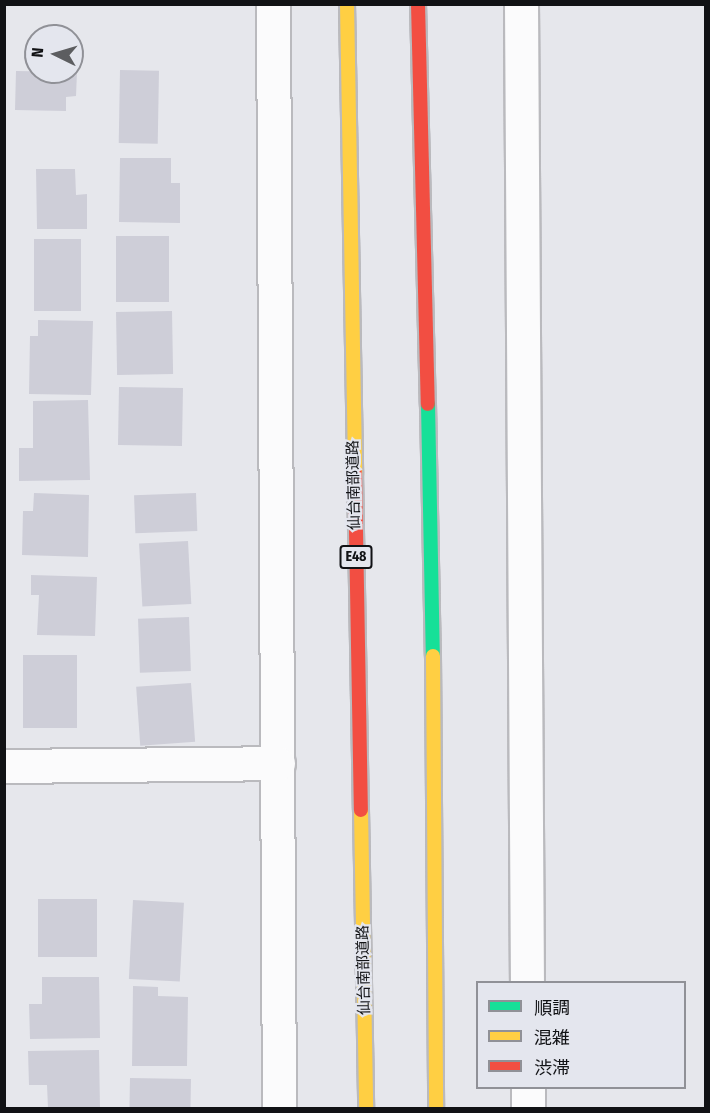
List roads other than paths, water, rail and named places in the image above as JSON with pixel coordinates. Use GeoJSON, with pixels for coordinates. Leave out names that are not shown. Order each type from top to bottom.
{"type":"FeatureCollection","features":[{"type":"Feature","properties":{"kind":"highway","name":"仙台南部道路"},"geometry":{"type":"LineString","coordinates":[[347,4],[366,1108]]}},
{"type":"Feature","properties":{"kind":"highway"},"geometry":{"type":"LineString","coordinates":[[418,4],[433,632],[436,1108]]}},
{"type":"Feature","properties":{"kind":"street"},"geometry":{"type":"LineString","coordinates":[[273,4],[279,1108]]}},
{"type":"Feature","properties":{"kind":"street"},"geometry":{"type":"LineString","coordinates":[[521,4],[527,981]]}},
{"type":"Feature","properties":{"kind":"street"},"geometry":{"type":"LineString","coordinates":[[4,766],[278,763]]}},
{"type":"Feature","properties":{"kind":"street"},"geometry":{"type":"LineString","coordinates":[[528,1089],[528,1108]]}}]}
